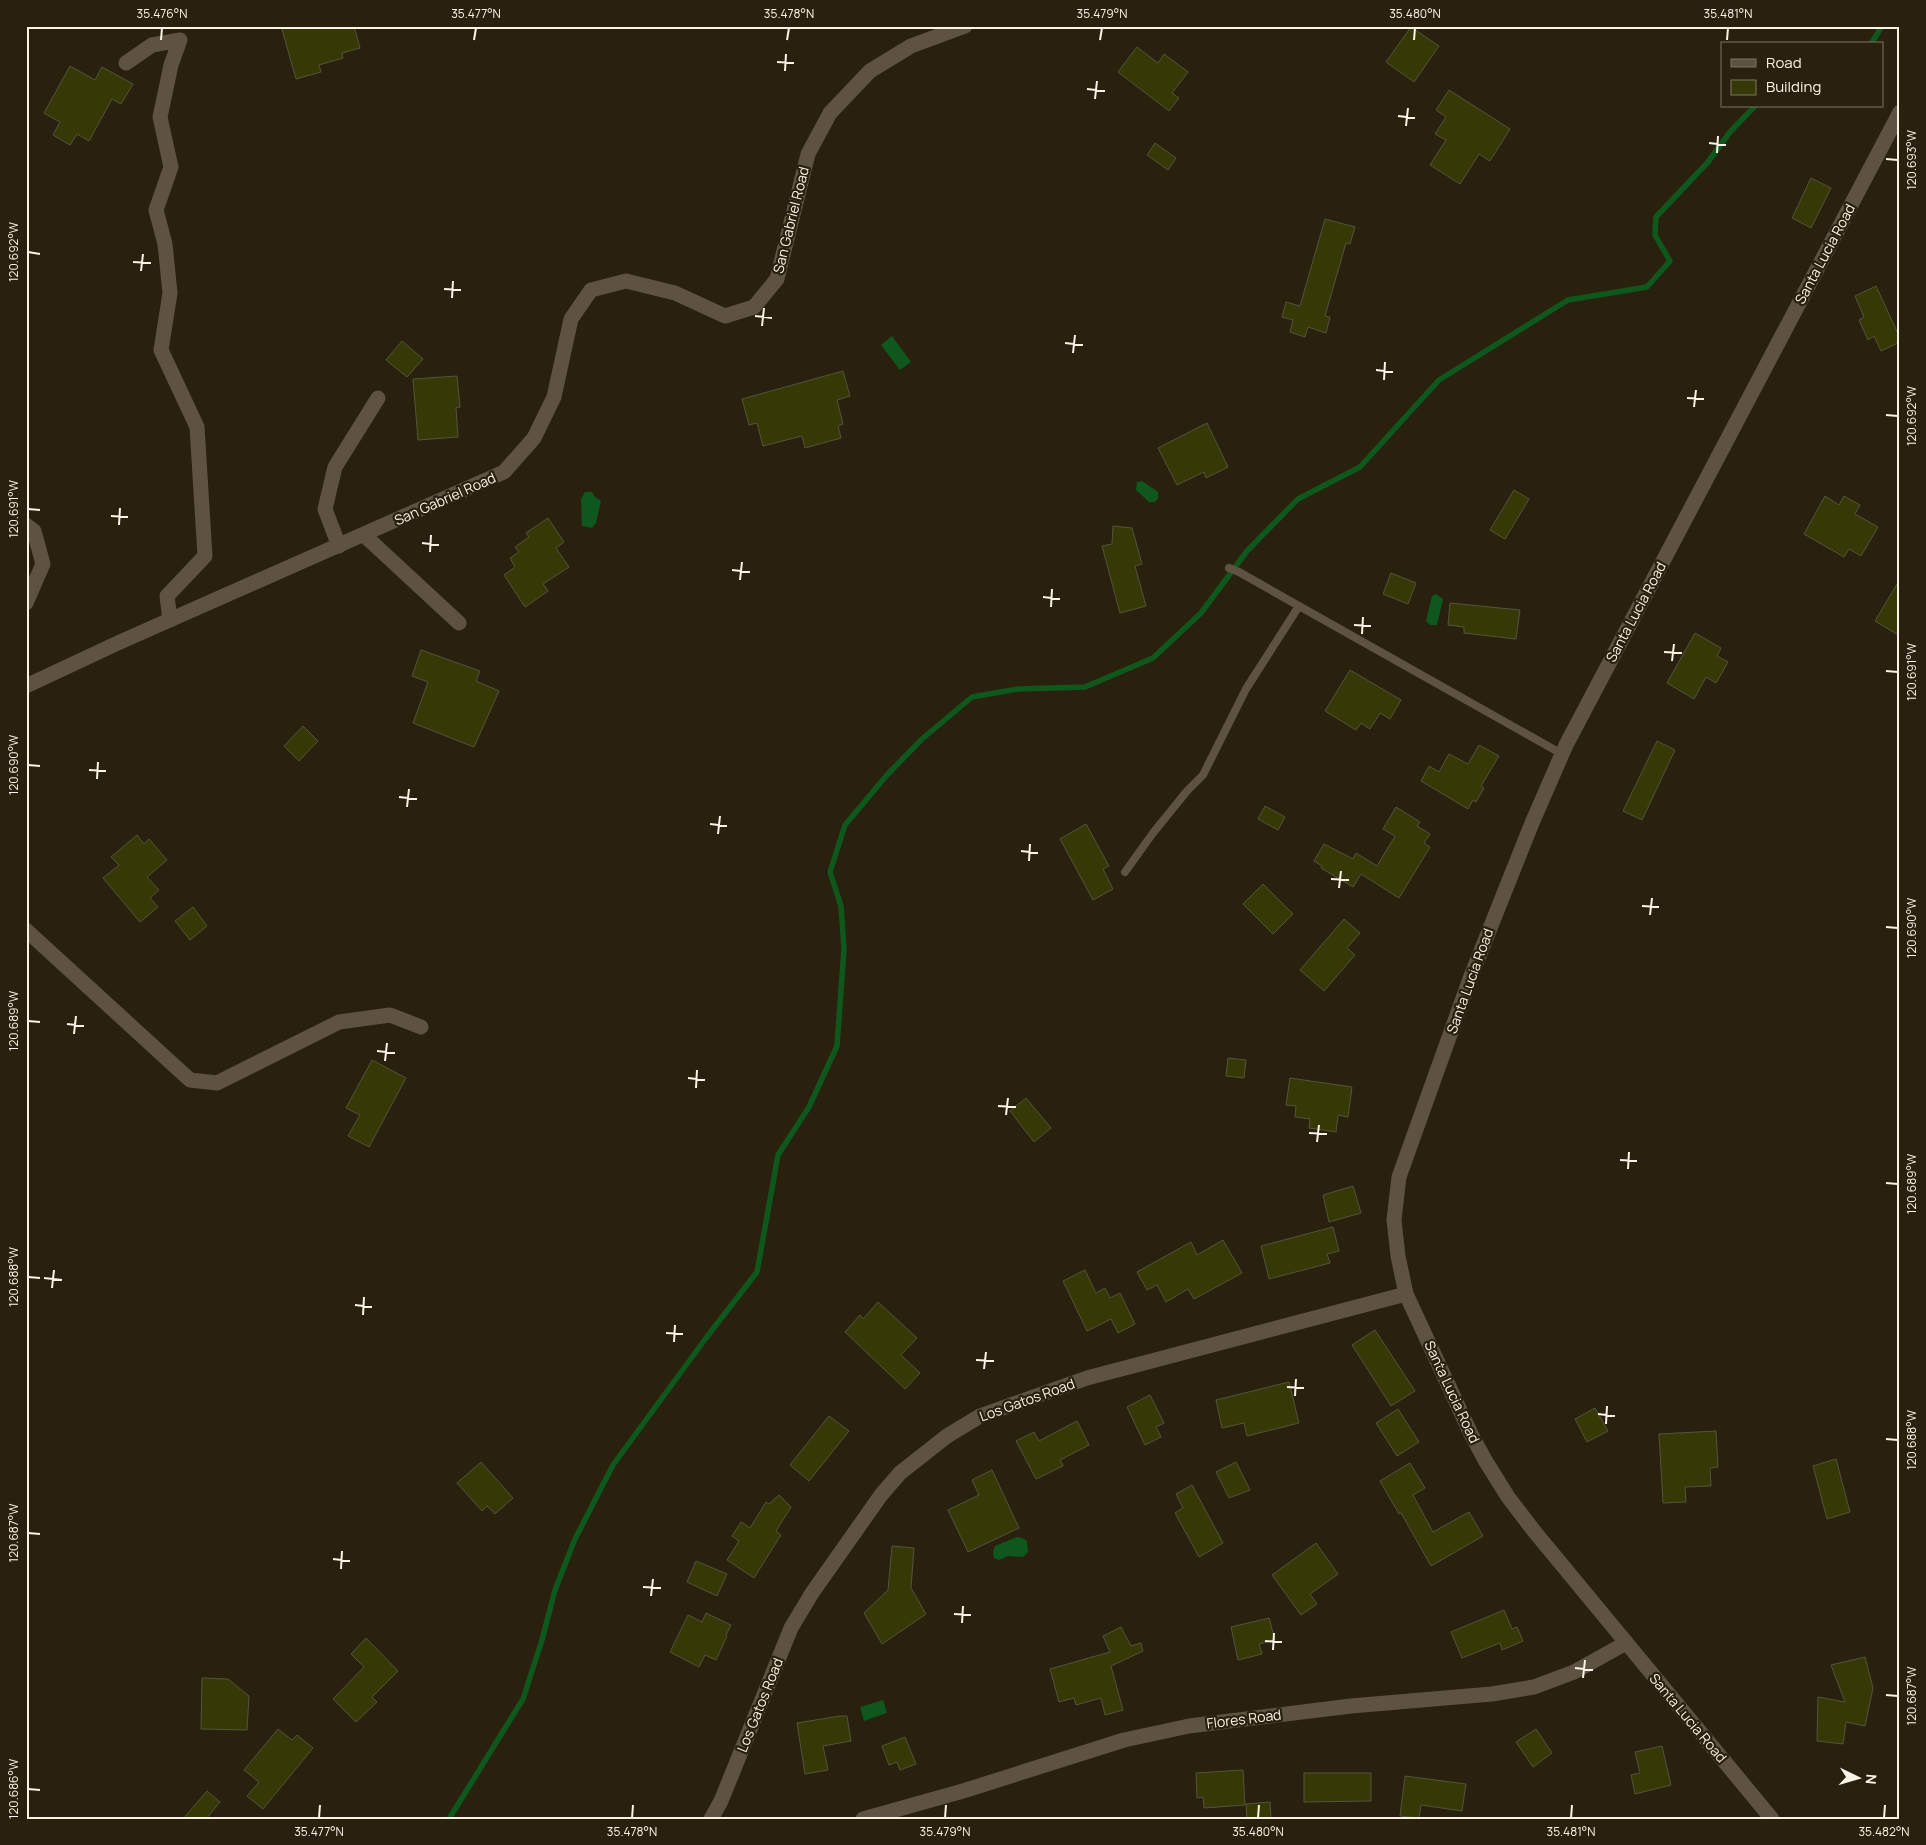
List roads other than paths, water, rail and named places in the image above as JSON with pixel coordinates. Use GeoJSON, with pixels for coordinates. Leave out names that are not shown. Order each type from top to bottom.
{"type":"FeatureCollection","features":[{"type":"Feature","properties":{"kind":"street","name":"San Gabriel Road"},"geometry":{"type":"LineString","coordinates":[[26,686],[504,472],[534,438],[554,397],[571,319],[591,290],[626,280],[676,293],[725,316],[754,307],[778,279],[808,154],[830,114],[870,71],[911,46],[965,26]]}},
{"type":"Feature","properties":{"kind":"street"},"geometry":{"type":"LineString","coordinates":[[126,63],[152,45],[180,40],[171,65],[160,117],[171,167],[156,210],[165,244],[170,293],[160,350],[197,426],[205,556],[168,596],[170,620]]}},
{"type":"Feature","properties":{"kind":"street","name":"Santa Lucia Road"},"geometry":{"type":"LineString","coordinates":[[1772,1819],[1508,1497],[1471,1434],[1406,1294],[1398,1256],[1394,1220],[1399,1177],[1484,940],[1562,754],[1900,112]]}},
{"type":"Feature","properties":{"kind":"street"},"geometry":{"type":"LineString","coordinates":[[339,546],[325,510],[335,467],[378,398]]}},
{"type":"Feature","properties":{"kind":"street"},"geometry":{"type":"LineString","coordinates":[[26,525],[34,531],[43,564],[26,603]]}},
{"type":"Feature","properties":{"kind":"street"},"geometry":{"type":"LineString","coordinates":[[364,535],[459,623]]}},
{"type":"Feature","properties":{"kind":"street"},"geometry":{"type":"LineString","coordinates":[[26,930],[190,1080],[217,1083],[339,1022],[390,1015],[421,1027]]}},
{"type":"Feature","properties":{"kind":"street","name":"Los Gatos Road"},"geometry":{"type":"LineString","coordinates":[[711,1819],[721,1801],[791,1628],[812,1593],[881,1495],[900,1473],[947,1436],[980,1416],[1087,1378],[1406,1294]]}},
{"type":"Feature","properties":{"kind":"street","name":"Flores Road"},"geometry":{"type":"LineString","coordinates":[[864,1819],[963,1792],[1124,1740],[1189,1726],[1351,1706],[1492,1694],[1534,1687],[1574,1672],[1626,1643]]}},
{"type":"Feature","properties":{"kind":"lane"},"geometry":{"type":"LineString","coordinates":[[1229,568],[1562,754]]}},
{"type":"Feature","properties":{"kind":"lane"},"geometry":{"type":"LineString","coordinates":[[1125,872],[1153,833],[1187,791],[1203,775],[1246,689],[1299,606]]}},
{"type":"Feature","properties":{"kind":"waterway"},"geometry":{"type":"LineString","coordinates":[[1872,42],[1882,26]]}},
{"type":"Feature","properties":{"kind":"waterway"},"geometry":{"type":"LineString","coordinates":[[449,1819],[523,1699],[542,1640],[555,1590],[575,1539],[613,1465],[757,1272],[778,1155],[809,1107],[837,1046],[844,949],[841,906],[830,872],[845,825],[887,775],[922,739],[972,697],[1018,689],[1085,687],[1153,658],[1201,613],[1247,551],[1298,499],[1360,467],[1439,380],[1568,300],[1647,287],[1670,261],[1655,235],[1656,217],[1708,162],[1730,132],[1753,108]]}}]}
